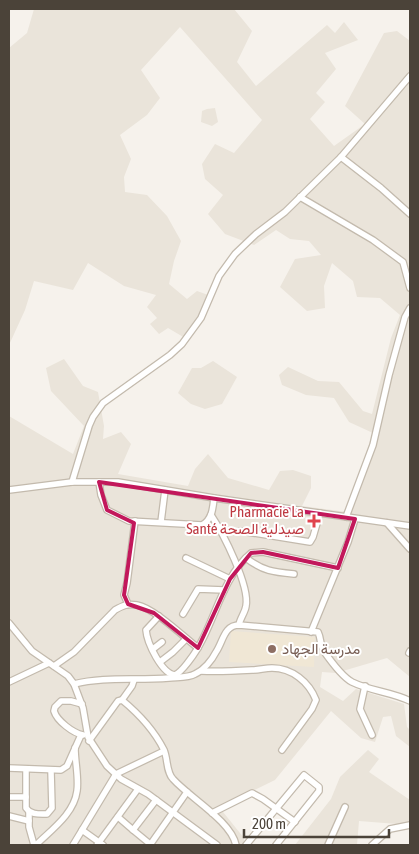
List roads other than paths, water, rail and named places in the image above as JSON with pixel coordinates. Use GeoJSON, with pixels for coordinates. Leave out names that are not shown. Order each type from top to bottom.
{"type":"FeatureCollection","features":[{"type":"Feature","properties":{"kind":"street"},"geometry":{"type":"LineString","coordinates":[[72,482],[89,426],[98,409],[112,396],[170,355],[182,344],[201,318],[220,276],[229,262],[248,242],[285,212],[341,157],[410,76]]}},
{"type":"Feature","properties":{"kind":"street"},"geometry":{"type":"LineString","coordinates":[[341,157],[381,188],[410,214]]}},
{"type":"Feature","properties":{"kind":"street"},"geometry":{"type":"LineString","coordinates":[[300,197],[373,240],[407,264],[410,288]]}},
{"type":"Feature","properties":{"kind":"street"},"geometry":{"type":"LineString","coordinates":[[346,517],[373,446],[389,375],[405,317],[410,308]]}},
{"type":"Feature","properties":{"kind":"street"},"geometry":{"type":"LineString","coordinates":[[9,490],[72,482],[118,482],[214,498],[410,526]]}},
{"type":"Feature","properties":{"kind":"street"},"geometry":{"type":"LineString","coordinates":[[99,482],[100,495],[107,510],[135,521],[202,526],[211,515],[214,498]]}},
{"type":"Feature","properties":{"kind":"street"},"geometry":{"type":"LineString","coordinates":[[161,522],[165,490]]}},
{"type":"Feature","properties":{"kind":"street"},"geometry":{"type":"LineString","coordinates":[[241,532],[310,542],[320,513]]}},
{"type":"Feature","properties":{"kind":"street"},"geometry":{"type":"LineString","coordinates":[[211,515],[238,568],[246,596],[246,607],[239,625]]}},
{"type":"Feature","properties":{"kind":"street"},"geometry":{"type":"LineString","coordinates":[[311,632],[338,568],[355,519]]}},
{"type":"Feature","properties":{"kind":"street"},"geometry":{"type":"LineString","coordinates":[[128,604],[124,595],[135,521]]}},
{"type":"Feature","properties":{"kind":"street"},"geometry":{"type":"LineString","coordinates":[[387,523],[410,549]]}},
{"type":"Feature","properties":{"kind":"street"},"geometry":{"type":"LineString","coordinates":[[158,616],[146,630],[148,639],[167,672],[175,675],[182,670],[198,648],[230,579],[251,553],[263,552],[338,568]]}},
{"type":"Feature","properties":{"kind":"street"},"geometry":{"type":"LineString","coordinates":[[186,558],[230,579]]}},
{"type":"Feature","properties":{"kind":"street"},"geometry":{"type":"LineString","coordinates":[[246,558],[267,571],[294,574]]}},
{"type":"Feature","properties":{"kind":"street"},"geometry":{"type":"LineString","coordinates":[[183,614],[198,589],[224,590]]}},
{"type":"Feature","properties":{"kind":"street"},"geometry":{"type":"LineString","coordinates":[[9,682],[51,665],[74,652],[115,610],[128,604],[138,605],[158,616],[198,648]]}},
{"type":"Feature","properties":{"kind":"street"},"geometry":{"type":"LineString","coordinates":[[9,623],[27,646],[68,676],[74,684],[82,704],[84,734],[74,748],[64,769],[9,768]]}},
{"type":"Feature","properties":{"kind":"street"},"geometry":{"type":"LineString","coordinates":[[74,684],[99,679],[134,680],[191,676],[201,671],[217,652],[227,629],[239,625],[319,634],[322,648],[340,672],[350,681],[390,692],[410,701]]}},
{"type":"Feature","properties":{"kind":"street"},"geometry":{"type":"LineString","coordinates":[[160,662],[186,639]]}},
{"type":"Feature","properties":{"kind":"street"},"geometry":{"type":"LineString","coordinates":[[153,649],[162,642]]}},
{"type":"Feature","properties":{"kind":"street"},"geometry":{"type":"LineString","coordinates":[[201,671],[216,672],[271,668],[283,670],[300,678],[312,688],[316,700],[312,709],[282,750]]}},
{"type":"Feature","properties":{"kind":"street"},"geometry":{"type":"LineString","coordinates":[[89,741],[118,701],[122,700],[134,680]]}},
{"type":"Feature","properties":{"kind":"street"},"geometry":{"type":"LineString","coordinates":[[365,686],[360,709],[372,735]]}},
{"type":"Feature","properties":{"kind":"street"},"geometry":{"type":"LineString","coordinates":[[122,700],[143,719],[164,751],[170,775],[228,829],[236,845]]}},
{"type":"Feature","properties":{"kind":"street"},"geometry":{"type":"LineString","coordinates":[[82,704],[61,701],[54,711],[59,719],[84,734],[107,766],[116,774],[156,800],[217,845]]}},
{"type":"Feature","properties":{"kind":"street"},"geometry":{"type":"LineString","coordinates":[[26,769],[26,808],[29,812],[30,836],[35,845],[53,831],[74,801],[77,782],[74,748]]}},
{"type":"Feature","properties":{"kind":"street"},"geometry":{"type":"LineString","coordinates":[[73,845],[116,774],[164,751]]}},
{"type":"Feature","properties":{"kind":"street"},"geometry":{"type":"LineString","coordinates":[[29,812],[47,814],[51,810],[51,770]]}},
{"type":"Feature","properties":{"kind":"street"},"geometry":{"type":"LineString","coordinates":[[246,845],[302,777],[304,775],[307,776],[320,789],[276,845]]}},
{"type":"Feature","properties":{"kind":"street"},"geometry":{"type":"LineString","coordinates":[[82,830],[100,844],[138,789]]}},
{"type":"Feature","properties":{"kind":"street"},"geometry":{"type":"LineString","coordinates":[[118,817],[150,845],[187,792]]}},
{"type":"Feature","properties":{"kind":"street"},"geometry":{"type":"LineString","coordinates":[[212,813],[252,793],[295,822]]}},
{"type":"Feature","properties":{"kind":"street"},"geometry":{"type":"LineString","coordinates":[[9,797],[26,797]]}},
{"type":"Feature","properties":{"kind":"street"},"geometry":{"type":"LineString","coordinates":[[133,830],[156,800]]}},
{"type":"Feature","properties":{"kind":"street"},"geometry":{"type":"LineString","coordinates":[[328,845],[345,807]]}},
{"type":"Feature","properties":{"kind":"street"},"geometry":{"type":"LineString","coordinates":[[9,816],[29,821]]}},
{"type":"Feature","properties":{"kind":"street"},"geometry":{"type":"LineString","coordinates":[[372,845],[390,829],[396,826],[410,825]]}},
{"type":"Feature","properties":{"kind":"place","name":"Pharmacie La Santé صيدلية الصحة"},"geometry":{"type":"Point","coordinates":[314,521]}},
{"type":"Feature","properties":{"kind":"place","name":"مدرسة الجهاد"},"geometry":{"type":"Point","coordinates":[272,649]}}]}
